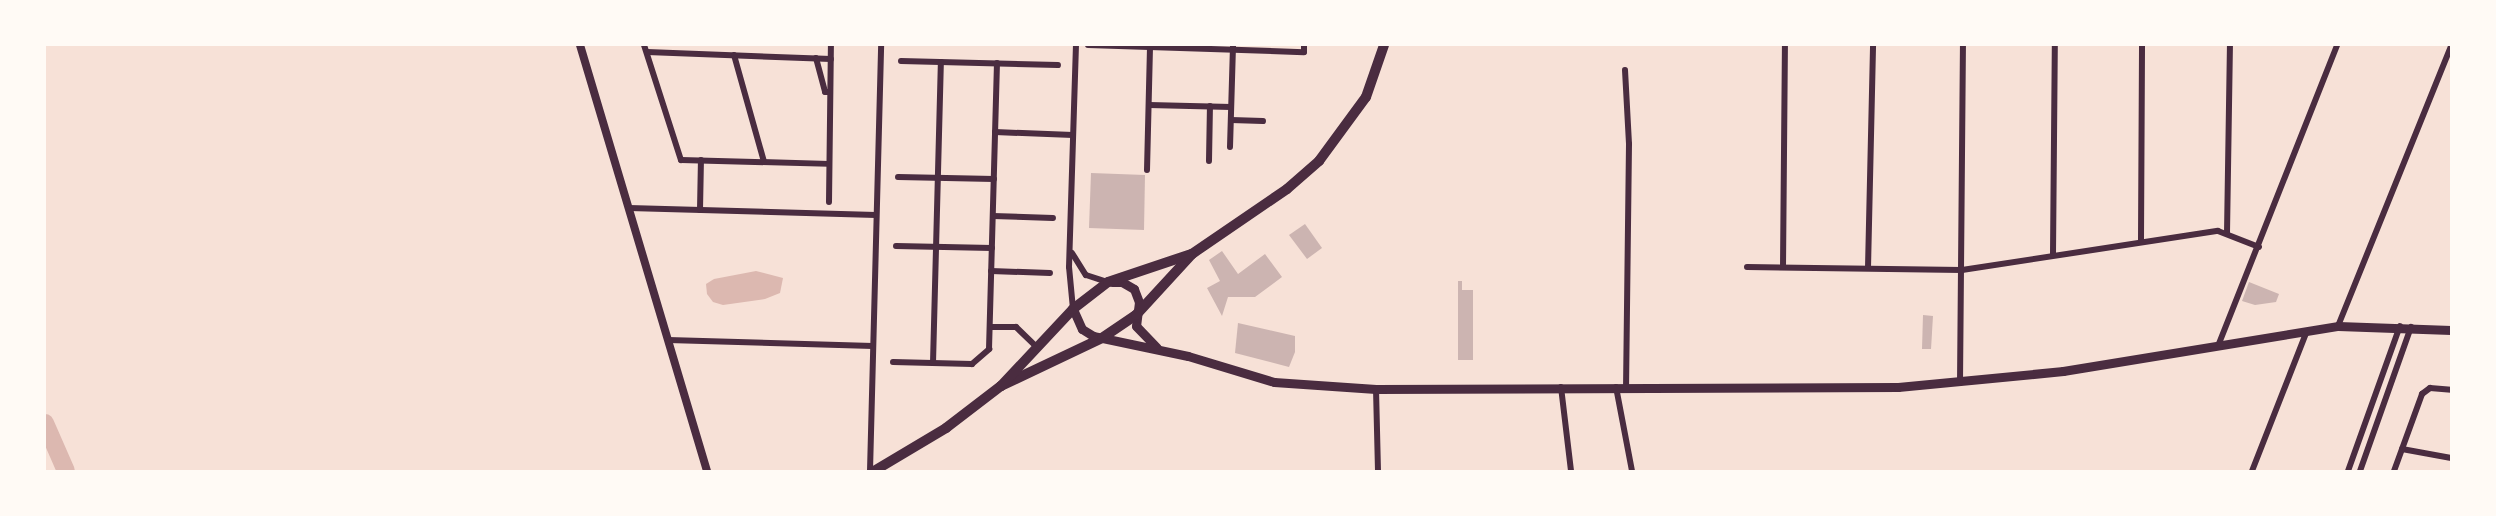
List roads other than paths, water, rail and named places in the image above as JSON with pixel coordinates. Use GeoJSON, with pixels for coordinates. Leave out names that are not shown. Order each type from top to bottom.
{"type":"FeatureCollection","features":[{"type":"Feature","properties":{"kind":"main road"},"geometry":{"type":"LineString","coordinates":[[1001,386],[1102,338],[1136,315],[1192,254],[1287,189],[1337,141],[1366,97],[1384,45]]}},
{"type":"Feature","properties":{"kind":"main road"},"geometry":{"type":"LineString","coordinates":[[874,471],[946,428],[1001,386],[1073,309],[1108,282],[1192,254]]}},
{"type":"Feature","properties":{"kind":"main road"},"geometry":{"type":"LineString","coordinates":[[1108,282],[1122,282],[1134,289],[1139,302],[1136,315],[1137,330],[1156,348]]}},
{"type":"Feature","properties":{"kind":"main road"},"geometry":{"type":"LineString","coordinates":[[1073,309],[1082,329],[1102,338],[1156,348],[1298,387],[1376,389],[1626,386],[1898,387],[1960,382],[2218,346],[2338,326],[2411,326],[2451,330]]}},
{"type":"Feature","properties":{"kind":"street"},"geometry":{"type":"LineString","coordinates":[[580,45],[707,471]]}},
{"type":"Feature","properties":{"kind":"street"},"geometry":{"type":"LineString","coordinates":[[829,202],[831,45]]}},
{"type":"Feature","properties":{"kind":"street"},"geometry":{"type":"LineString","coordinates":[[870,471],[881,45]]}},
{"type":"Feature","properties":{"kind":"street"},"geometry":{"type":"LineString","coordinates":[[1073,309],[1071,243],[1076,45]]}},
{"type":"Feature","properties":{"kind":"street"},"geometry":{"type":"LineString","coordinates":[[1088,45],[1233,47],[1304,52],[1304,45]]}},
{"type":"Feature","properties":{"kind":"street"},"geometry":{"type":"LineString","coordinates":[[1783,267],[1785,45]]}},
{"type":"Feature","properties":{"kind":"street"},"geometry":{"type":"LineString","coordinates":[[1868,268],[1873,45]]}},
{"type":"Feature","properties":{"kind":"street"},"geometry":{"type":"LineString","coordinates":[[1960,382],[1963,45]]}},
{"type":"Feature","properties":{"kind":"street"},"geometry":{"type":"LineString","coordinates":[[2053,254],[2055,45]]}},
{"type":"Feature","properties":{"kind":"street"},"geometry":{"type":"LineString","coordinates":[[2141,240],[2142,45]]}},
{"type":"Feature","properties":{"kind":"street"},"geometry":{"type":"LineString","coordinates":[[2227,233],[2230,45]]}},
{"type":"Feature","properties":{"kind":"street"},"geometry":{"type":"LineString","coordinates":[[2218,346],[2337,45]]}},
{"type":"Feature","properties":{"kind":"street"},"geometry":{"type":"LineString","coordinates":[[1147,171],[1150,46]]}},
{"type":"Feature","properties":{"kind":"street"},"geometry":{"type":"LineString","coordinates":[[2338,326],[2451,46]]}},
{"type":"Feature","properties":{"kind":"street"},"geometry":{"type":"LineString","coordinates":[[1230,147],[1233,47]]}},
{"type":"Feature","properties":{"kind":"street"},"geometry":{"type":"LineString","coordinates":[[829,164],[681,160],[646,48],[831,59]]}},
{"type":"Feature","properties":{"kind":"street"},"geometry":{"type":"LineString","coordinates":[[734,55],[764,162]]}},
{"type":"Feature","properties":{"kind":"street"},"geometry":{"type":"LineString","coordinates":[[816,58],[825,92],[830,93]]}},
{"type":"Feature","properties":{"kind":"street"},"geometry":{"type":"LineString","coordinates":[[901,61],[1058,65]]}},
{"type":"Feature","properties":{"kind":"street"},"geometry":{"type":"LineString","coordinates":[[933,363],[941,62]]}},
{"type":"Feature","properties":{"kind":"street"},"geometry":{"type":"LineString","coordinates":[[893,362],[972,364],[989,349],[997,63]]}},
{"type":"Feature","properties":{"kind":"street"},"geometry":{"type":"LineString","coordinates":[[1625,70],[1629,144],[1626,386]]}},
{"type":"Feature","properties":{"kind":"street"},"geometry":{"type":"LineString","coordinates":[[1149,105],[1231,107]]}},
{"type":"Feature","properties":{"kind":"street"},"geometry":{"type":"LineString","coordinates":[[1209,161],[1210,106]]}},
{"type":"Feature","properties":{"kind":"street"},"geometry":{"type":"LineString","coordinates":[[1231,120],[1263,121]]}},
{"type":"Feature","properties":{"kind":"street"},"geometry":{"type":"LineString","coordinates":[[995,132],[1073,135]]}},
{"type":"Feature","properties":{"kind":"street"},"geometry":{"type":"LineString","coordinates":[[700,210],[701,160]]}},
{"type":"Feature","properties":{"kind":"street"},"geometry":{"type":"LineString","coordinates":[[898,177],[994,179]]}},
{"type":"Feature","properties":{"kind":"street"},"geometry":{"type":"LineString","coordinates":[[629,208],[876,215]]}},
{"type":"Feature","properties":{"kind":"street"},"geometry":{"type":"LineString","coordinates":[[993,216],[1053,218]]}},
{"type":"Feature","properties":{"kind":"street"},"geometry":{"type":"LineString","coordinates":[[1747,267],[1962,270],[2141,240],[2227,233],[2259,247]]}},
{"type":"Feature","properties":{"kind":"street"},"geometry":{"type":"LineString","coordinates":[[1071,243],[1078,268],[1095,280],[1108,282]]}},
{"type":"Feature","properties":{"kind":"street"},"geometry":{"type":"LineString","coordinates":[[896,246],[992,248]]}},
{"type":"Feature","properties":{"kind":"street"},"geometry":{"type":"LineString","coordinates":[[991,272],[1050,273]]}},
{"type":"Feature","properties":{"kind":"street"},"geometry":{"type":"LineString","coordinates":[[2348,471],[2400,326]]}},
{"type":"Feature","properties":{"kind":"street"},"geometry":{"type":"LineString","coordinates":[[2360,471],[2411,326]]}},
{"type":"Feature","properties":{"kind":"street"},"geometry":{"type":"LineString","coordinates":[[990,327],[1016,327],[1038,348]]}},
{"type":"Feature","properties":{"kind":"street"},"geometry":{"type":"LineString","coordinates":[[2252,471],[2307,331]]}},
{"type":"Feature","properties":{"kind":"street"},"geometry":{"type":"LineString","coordinates":[[668,340],[873,346]]}},
{"type":"Feature","properties":{"kind":"street"},"geometry":{"type":"LineString","coordinates":[[1562,387],[1572,471]]}},
{"type":"Feature","properties":{"kind":"street"},"geometry":{"type":"LineString","coordinates":[[1616,387],[1632,471]]}},
{"type":"Feature","properties":{"kind":"street"},"geometry":{"type":"LineString","coordinates":[[1376,389],[1378,471]]}},
{"type":"Feature","properties":{"kind":"street"},"geometry":{"type":"LineString","coordinates":[[2394,471],[2425,390],[2451,390]]}},
{"type":"Feature","properties":{"kind":"street"},"geometry":{"type":"LineString","coordinates":[[2402,449],[2451,458]]}},
{"type":"Feature","properties":{"kind":"waterway"},"geometry":{"type":"LineString","coordinates":[[45,423],[66,471]]}}]}
